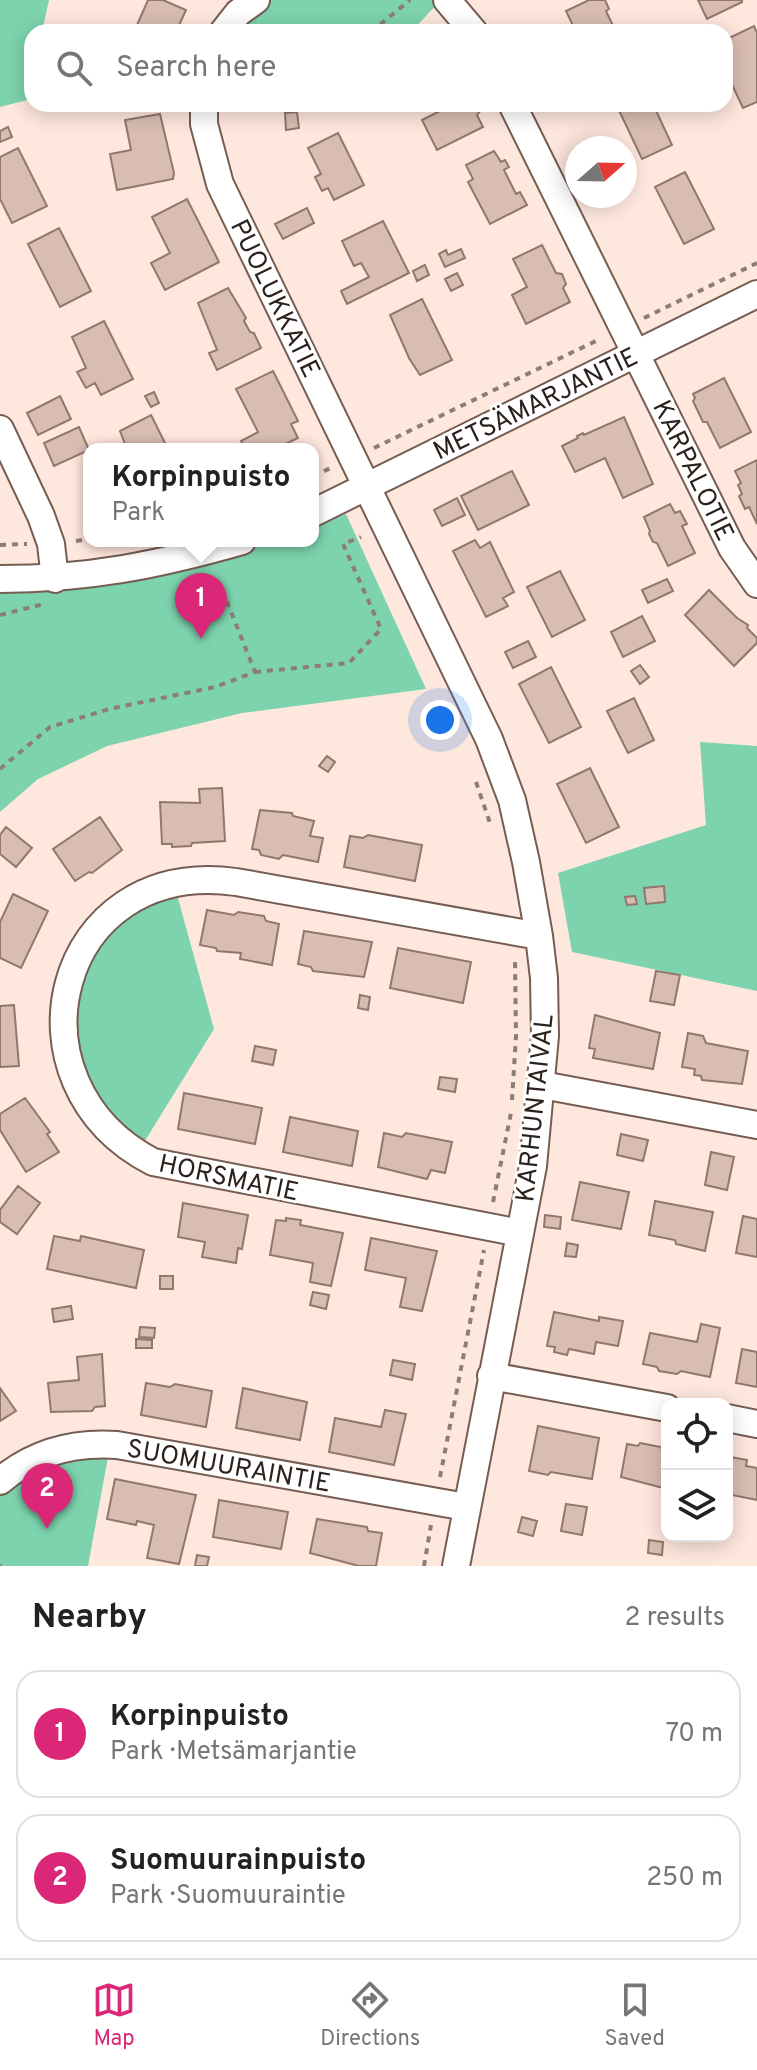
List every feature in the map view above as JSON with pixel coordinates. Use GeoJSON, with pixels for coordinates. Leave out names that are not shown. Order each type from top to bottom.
{"type":"FeatureCollection","features":[{"type":"Feature","properties":{"kind":"street"},"geometry":{"type":"LineString","coordinates":[[229,24],[256,0]]}},
{"type":"Feature","properties":{"kind":"street"},"geometry":{"type":"LineString","coordinates":[[447,0],[467,24]]}},
{"type":"Feature","properties":{"kind":"street","name":"PUOLUKKATIE"},"geometry":{"type":"LineString","coordinates":[[204,112],[204,124],[220,184],[368,486]]}},
{"type":"Feature","properties":{"kind":"street"},"geometry":{"type":"LineString","coordinates":[[516,112],[636,354]]}},
{"type":"Feature","properties":{"kind":"street","name":"METSÄMARJANTIE"},"geometry":{"type":"LineString","coordinates":[[319,510],[757,294]]}},
{"type":"Feature","properties":{"kind":"street","name":"KARPALOTIE"},"geometry":{"type":"LineString","coordinates":[[636,354],[732,548],[757,584]]}},
{"type":"Feature","properties":{"kind":"street"},"geometry":{"type":"LineString","coordinates":[[0,429],[51,544],[56,590]]}},
{"type":"Feature","properties":{"kind":"street","name":"KARHUNTAIVAL"},"geometry":{"type":"LineString","coordinates":[[368,486],[489,739],[512,800],[539,936],[545,1036],[533,1166],[456,1566]]}},
{"type":"Feature","properties":{"kind":"street"},"geometry":{"type":"LineString","coordinates":[[0,579],[56,590],[218,547]]}},
{"type":"Feature","properties":{"kind":"street","name":"HORSMATIE"},"geometry":{"type":"LineString","coordinates":[[520,1233],[175,1168],[133,1153],[98,1126],[73,1090],[60,1047],[60,1003],[73,961],[97,925],[131,898],[182,880],[236,882],[539,936]]}},
{"type":"Feature","properties":{"kind":"street"},"geometry":{"type":"LineString","coordinates":[[542,1085],[757,1125]]}},
{"type":"Feature","properties":{"kind":"street"},"geometry":{"type":"LineString","coordinates":[[491,1376],[661,1407]]}},
{"type":"Feature","properties":{"kind":"street"},"geometry":{"type":"LineString","coordinates":[[733,1419],[757,1424]]}},
{"type":"Feature","properties":{"kind":"street","name":"SUOMUURAINTIE"},"geometry":{"type":"LineString","coordinates":[[0,1481],[31,1459],[52,1451],[95,1443],[466,1507]]}},
{"type":"Feature","properties":{"kind":"path"},"geometry":{"type":"LineString","coordinates":[[381,24],[410,0]]}},
{"type":"Feature","properties":{"kind":"path"},"geometry":{"type":"LineString","coordinates":[[319,473],[757,263]]}},
{"type":"Feature","properties":{"kind":"path"},"geometry":{"type":"LineString","coordinates":[[0,769],[50,727],[109,709],[215,687],[255,672],[349,663],[381,629],[343,544],[361,537],[328,469]]}},
{"type":"Feature","properties":{"kind":"path"},"geometry":{"type":"LineString","coordinates":[[184,580],[226,599],[255,672]]}},
{"type":"Feature","properties":{"kind":"path"},"geometry":{"type":"LineString","coordinates":[[0,615],[56,590]]}},
{"type":"Feature","properties":{"kind":"path"},"geometry":{"type":"LineString","coordinates":[[476,781],[491,826]]}},
{"type":"Feature","properties":{"kind":"path"},"geometry":{"type":"LineString","coordinates":[[424,1566],[511,1111],[516,1036],[515,952],[511,931]]}},
{"type":"Feature","properties":{"kind":"green space"},"geometry":{"type":"Polygon","coordinates":[[[0,0],[49,0],[44,24],[24,24],[24,101],[0,107],[0,0]]]}},
{"type":"Feature","properties":{"kind":"green space"},"geometry":{"type":"Polygon","coordinates":[[[271,0],[439,2],[418,24],[246,24],[271,0]]]}},
{"type":"Feature","properties":{"kind":"green space"},"geometry":{"type":"Polygon","coordinates":[[[346,514],[426,689],[242,713],[107,746],[38,779],[0,812],[0,589],[63,588],[179,572],[256,547],[319,547],[319,525],[346,514]]]}},
{"type":"Feature","properties":{"kind":"green space"},"geometry":{"type":"Polygon","coordinates":[[[700,742],[757,746],[757,991],[572,952],[558,873],[706,825],[700,742]]]}},
{"type":"Feature","properties":{"kind":"green space"},"geometry":{"type":"Polygon","coordinates":[[[176,891],[214,1029],[143,1144],[96,1106],[70,1033],[84,961],[125,914],[176,891]]]}},
{"type":"Feature","properties":{"kind":"green space"},"geometry":{"type":"Polygon","coordinates":[[[76,1457],[108,1457],[88,1566],[0,1566],[0,1493],[45,1463],[76,1457]]]}},
{"type":"Feature","properties":{"kind":"building"},"geometry":{"type":"Polygon","coordinates":[[[148,0],[163,0],[186,10],[180,24],[138,24],[148,0]]]}},
{"type":"Feature","properties":{"kind":"building"},"geometry":{"type":"Polygon","coordinates":[[[589,0],[605,0],[612,24],[572,24],[566,11],[589,0]]]}},
{"type":"Feature","properties":{"kind":"building"},"geometry":{"type":"Polygon","coordinates":[[[698,0],[742,0],[742,2],[707,19],[698,0]]]}},
{"type":"Feature","properties":{"kind":"building"},"geometry":{"type":"Polygon","coordinates":[[[754,26],[757,33],[757,102],[743,108],[733,87],[733,36],[754,26]]]}},
{"type":"Feature","properties":{"kind":"building"},"geometry":{"type":"Polygon","coordinates":[[[297,112],[299,128],[286,130],[285,113],[297,112]]]}},
{"type":"Feature","properties":{"kind":"building"},"geometry":{"type":"Polygon","coordinates":[[[438,112],[479,112],[477,115],[483,127],[437,150],[422,120],[438,112]]]}},
{"type":"Feature","properties":{"kind":"building"},"geometry":{"type":"Polygon","coordinates":[[[620,112],[657,112],[672,145],[642,159],[637,148],[637,136],[631,136],[620,112]]]}},
{"type":"Feature","properties":{"kind":"building"},"geometry":{"type":"Polygon","coordinates":[[[160,114],[173,179],[117,190],[110,154],[131,150],[125,120],[160,114]]]}},
{"type":"Feature","properties":{"kind":"building"},"geometry":{"type":"Polygon","coordinates":[[[8,127],[12,137],[0,142],[0,131],[8,127]]]}},
{"type":"Feature","properties":{"kind":"building"},"geometry":{"type":"Polygon","coordinates":[[[338,133],[364,185],[334,200],[328,188],[322,191],[315,177],[321,174],[308,148],[338,133]]]}},
{"type":"Feature","properties":{"kind":"building"},"geometry":{"type":"Polygon","coordinates":[[[18,148],[47,206],[12,223],[0,199],[0,157],[18,148]]]}},
{"type":"Feature","properties":{"kind":"building"},"geometry":{"type":"Polygon","coordinates":[[[494,151],[501,162],[505,160],[509,167],[504,170],[516,194],[520,192],[527,205],[490,224],[468,182],[473,179],[466,165],[494,151]]]}},
{"type":"Feature","properties":{"kind":"building"},"geometry":{"type":"Polygon","coordinates":[[[685,172],[714,229],[684,244],[655,187],[685,172]]]}},
{"type":"Feature","properties":{"kind":"building"},"geometry":{"type":"Polygon","coordinates":[[[187,199],[219,262],[165,290],[151,263],[170,253],[152,217],[187,199]]]}},
{"type":"Feature","properties":{"kind":"building"},"geometry":{"type":"Polygon","coordinates":[[[307,208],[314,223],[283,239],[275,224],[307,208]]]}},
{"type":"Feature","properties":{"kind":"building"},"geometry":{"type":"Polygon","coordinates":[[[383,221],[409,273],[347,304],[341,291],[369,277],[361,263],[354,266],[342,241],[383,221]]]}},
{"type":"Feature","properties":{"kind":"building"},"geometry":{"type":"Polygon","coordinates":[[[59,228],[91,291],[60,307],[28,244],[59,228]]]}},
{"type":"Feature","properties":{"kind":"building"},"geometry":{"type":"Polygon","coordinates":[[[542,245],[556,273],[562,274],[566,284],[563,288],[570,302],[526,324],[512,295],[527,287],[513,259],[542,245]]]}},
{"type":"Feature","properties":{"kind":"building"},"geometry":{"type":"Polygon","coordinates":[[[461,249],[465,258],[445,267],[439,254],[446,250],[448,255],[461,249]]]}},
{"type":"Feature","properties":{"kind":"building"},"geometry":{"type":"Polygon","coordinates":[[[425,265],[429,275],[417,281],[413,271],[425,265]]]}},
{"type":"Feature","properties":{"kind":"building"},"geometry":{"type":"Polygon","coordinates":[[[457,273],[463,285],[451,291],[445,279],[457,273]]]}},
{"type":"Feature","properties":{"kind":"building"},"geometry":{"type":"Polygon","coordinates":[[[228,288],[261,348],[217,370],[209,353],[217,350],[198,303],[228,288]]]}},
{"type":"Feature","properties":{"kind":"building"},"geometry":{"type":"Polygon","coordinates":[[[422,299],[452,360],[420,375],[390,315],[422,299]]]}},
{"type":"Feature","properties":{"kind":"building"},"geometry":{"type":"Polygon","coordinates":[[[104,321],[133,379],[101,395],[95,383],[86,388],[77,372],[86,368],[72,337],[104,321]]]}},
{"type":"Feature","properties":{"kind":"building"},"geometry":{"type":"Polygon","coordinates":[[[273,371],[298,421],[291,424],[298,438],[288,443],[242,443],[258,432],[236,389],[273,371]]]}},
{"type":"Feature","properties":{"kind":"building"},"geometry":{"type":"Polygon","coordinates":[[[724,378],[751,432],[720,448],[707,422],[703,422],[693,394],[724,378]]]}},
{"type":"Feature","properties":{"kind":"building"},"geometry":{"type":"Polygon","coordinates":[[[154,392],[159,403],[151,407],[145,396],[154,392]]]}},
{"type":"Feature","properties":{"kind":"building"},"geometry":{"type":"Polygon","coordinates":[[[60,396],[71,419],[38,435],[27,413],[60,396]]]}},
{"type":"Feature","properties":{"kind":"building"},"geometry":{"type":"Polygon","coordinates":[[[151,415],[165,443],[125,443],[120,431],[151,415]]]}},
{"type":"Feature","properties":{"kind":"building"},"geometry":{"type":"Polygon","coordinates":[[[624,417],[653,484],[623,498],[605,458],[575,472],[562,446],[583,433],[624,417]]]}},
{"type":"Feature","properties":{"kind":"building"},"geometry":{"type":"Polygon","coordinates":[[[79,427],[86,443],[83,443],[83,453],[54,466],[44,443],[79,427]]]}},
{"type":"Feature","properties":{"kind":"building"},"geometry":{"type":"Polygon","coordinates":[[[757,460],[757,524],[749,507],[745,509],[739,496],[742,494],[738,485],[741,483],[735,471],[757,460]]]}},
{"type":"Feature","properties":{"kind":"building"},"geometry":{"type":"Polygon","coordinates":[[[512,471],[529,505],[478,530],[461,496],[512,471]]]}},
{"type":"Feature","properties":{"kind":"building"},"geometry":{"type":"Polygon","coordinates":[[[457,498],[465,515],[442,526],[434,510],[457,498]]]}},
{"type":"Feature","properties":{"kind":"building"},"geometry":{"type":"Polygon","coordinates":[[[670,504],[675,513],[680,511],[687,524],[682,526],[695,553],[668,566],[649,534],[644,517],[670,504]]]}},
{"type":"Feature","properties":{"kind":"building"},"geometry":{"type":"Polygon","coordinates":[[[475,540],[480,548],[490,542],[514,592],[503,598],[508,606],[486,617],[453,551],[475,540]]]}},
{"type":"Feature","properties":{"kind":"building"},"geometry":{"type":"Polygon","coordinates":[[[560,571],[585,620],[552,637],[527,587],[560,571]]]}},
{"type":"Feature","properties":{"kind":"building"},"geometry":{"type":"Polygon","coordinates":[[[667,579],[673,591],[648,603],[642,590],[667,579]]]}},
{"type":"Feature","properties":{"kind":"building"},"geometry":{"type":"Polygon","coordinates":[[[709,590],[748,625],[747,628],[757,638],[757,643],[734,666],[685,615],[709,590]]]}},
{"type":"Feature","properties":{"kind":"building"},"geometry":{"type":"Polygon","coordinates":[[[642,616],[655,641],[623,657],[611,632],[642,616]]]}},
{"type":"Feature","properties":{"kind":"building"},"geometry":{"type":"Polygon","coordinates":[[[528,641],[536,657],[513,668],[505,652],[528,641]]]}},
{"type":"Feature","properties":{"kind":"building"},"geometry":{"type":"Polygon","coordinates":[[[640,665],[649,677],[640,684],[631,671],[640,665]]]}},
{"type":"Feature","properties":{"kind":"building"},"geometry":{"type":"Polygon","coordinates":[[[551,667],[581,727],[549,743],[519,684],[551,667]]]}},
{"type":"Feature","properties":{"kind":"building"},"geometry":{"type":"Polygon","coordinates":[[[634,698],[654,740],[628,753],[607,711],[634,698]]]}},
{"type":"Feature","properties":{"kind":"building"},"geometry":{"type":"Polygon","coordinates":[[[327,756],[335,762],[328,772],[319,766],[327,756]]]}},
{"type":"Feature","properties":{"kind":"building"},"geometry":{"type":"Polygon","coordinates":[[[590,768],[619,827],[586,843],[557,784],[590,768]]]}},
{"type":"Feature","properties":{"kind":"building"},"geometry":{"type":"Polygon","coordinates":[[[222,788],[225,841],[172,847],[172,844],[162,844],[160,802],[200,803],[199,789],[222,788]]]}},
{"type":"Feature","properties":{"kind":"building"},"geometry":{"type":"Polygon","coordinates":[[[260,810],[292,813],[293,816],[314,821],[310,836],[323,838],[318,862],[283,855],[279,859],[261,855],[259,850],[252,849],[260,810]]]}},
{"type":"Feature","properties":{"kind":"building"},"geometry":{"type":"Polygon","coordinates":[[[100,817],[122,850],[92,873],[75,881],[53,849],[100,817]]]}},
{"type":"Feature","properties":{"kind":"building"},"geometry":{"type":"Polygon","coordinates":[[[6,827],[32,848],[16,867],[0,854],[0,835],[6,827]]]}},
{"type":"Feature","properties":{"kind":"building"},"geometry":{"type":"Polygon","coordinates":[[[368,835],[422,845],[415,881],[344,867],[350,836],[363,838],[368,835]]]}},
{"type":"Feature","properties":{"kind":"building"},"geometry":{"type":"Polygon","coordinates":[[[664,886],[665,902],[646,904],[644,888],[664,886]]]}},
{"type":"Feature","properties":{"kind":"building"},"geometry":{"type":"Polygon","coordinates":[[[13,894],[48,911],[21,968],[0,958],[0,922],[13,894]]]}},
{"type":"Feature","properties":{"kind":"building"},"geometry":{"type":"Polygon","coordinates":[[[635,896],[637,904],[627,905],[625,897],[635,896]]]}},
{"type":"Feature","properties":{"kind":"building"},"geometry":{"type":"Polygon","coordinates":[[[207,910],[264,916],[266,921],[279,924],[272,965],[240,959],[241,953],[217,951],[216,948],[200,945],[207,910]]]}},
{"type":"Feature","properties":{"kind":"building"},"geometry":{"type":"Polygon","coordinates":[[[304,931],[372,942],[364,977],[313,971],[311,967],[298,964],[304,931]]]}},
{"type":"Feature","properties":{"kind":"building"},"geometry":{"type":"Polygon","coordinates":[[[398,948],[471,962],[463,1003],[390,988],[398,948]]]}},
{"type":"Feature","properties":{"kind":"building"},"geometry":{"type":"Polygon","coordinates":[[[656,971],[680,975],[674,1005],[650,1001],[656,971]]]}},
{"type":"Feature","properties":{"kind":"building"},"geometry":{"type":"Polygon","coordinates":[[[360,995],[370,997],[368,1010],[358,1008],[360,995]]]}},
{"type":"Feature","properties":{"kind":"building"},"geometry":{"type":"Polygon","coordinates":[[[14,1005],[19,1066],[0,1067],[0,1006],[14,1005]]]}},
{"type":"Feature","properties":{"kind":"building"},"geometry":{"type":"Polygon","coordinates":[[[595,1015],[660,1033],[653,1069],[593,1058],[595,1049],[589,1048],[595,1015]]]}},
{"type":"Feature","properties":{"kind":"building"},"geometry":{"type":"Polygon","coordinates":[[[688,1033],[703,1036],[706,1043],[748,1051],[742,1084],[702,1080],[701,1076],[694,1075],[695,1069],[682,1067],[688,1033]]]}},
{"type":"Feature","properties":{"kind":"building"},"geometry":{"type":"Polygon","coordinates":[[[255,1046],[276,1050],[273,1065],[252,1061],[255,1046]]]}},
{"type":"Feature","properties":{"kind":"building"},"geometry":{"type":"Polygon","coordinates":[[[440,1077],[457,1079],[455,1092],[438,1089],[440,1077]]]}},
{"type":"Feature","properties":{"kind":"building"},"geometry":{"type":"Polygon","coordinates":[[[184,1093],[262,1108],[255,1144],[178,1129],[184,1093]]]}},
{"type":"Feature","properties":{"kind":"building"},"geometry":{"type":"Polygon","coordinates":[[[25,1098],[50,1132],[47,1134],[59,1152],[26,1172],[0,1130],[0,1114],[25,1098]]]}},
{"type":"Feature","properties":{"kind":"building"},"geometry":{"type":"Polygon","coordinates":[[[290,1117],[358,1131],[352,1166],[283,1152],[290,1117]]]}},
{"type":"Feature","properties":{"kind":"building"},"geometry":{"type":"Polygon","coordinates":[[[384,1133],[402,1137],[406,1133],[452,1142],[445,1173],[431,1170],[427,1179],[378,1167],[384,1133]]]}},
{"type":"Feature","properties":{"kind":"building"},"geometry":{"type":"Polygon","coordinates":[[[621,1134],[648,1140],[643,1161],[617,1155],[621,1134]]]}},
{"type":"Feature","properties":{"kind":"building"},"geometry":{"type":"Polygon","coordinates":[[[711,1152],[734,1157],[727,1190],[705,1185],[711,1152]]]}},
{"type":"Feature","properties":{"kind":"building"},"geometry":{"type":"Polygon","coordinates":[[[580,1182],[629,1192],[621,1229],[572,1220],[580,1182]]]}},
{"type":"Feature","properties":{"kind":"building"},"geometry":{"type":"Polygon","coordinates":[[[18,1186],[40,1203],[17,1234],[0,1222],[0,1210],[18,1186]]]}},
{"type":"Feature","properties":{"kind":"building"},"geometry":{"type":"Polygon","coordinates":[[[655,1201],[713,1212],[705,1251],[649,1235],[655,1201]]]}},
{"type":"Feature","properties":{"kind":"building"},"geometry":{"type":"Polygon","coordinates":[[[183,1203],[248,1215],[242,1249],[238,1248],[236,1263],[202,1257],[205,1242],[178,1237],[183,1203]]]}},
{"type":"Feature","properties":{"kind":"building"},"geometry":{"type":"Polygon","coordinates":[[[545,1215],[561,1217],[560,1229],[544,1227],[545,1215]]]}},
{"type":"Feature","properties":{"kind":"building"},"geometry":{"type":"Polygon","coordinates":[[[743,1216],[757,1219],[757,1257],[736,1253],[743,1216]]]}},
{"type":"Feature","properties":{"kind":"building"},"geometry":{"type":"Polygon","coordinates":[[[286,1218],[301,1220],[300,1225],[343,1233],[331,1286],[310,1282],[313,1263],[270,1255],[276,1220],[286,1221],[286,1218]]]}},
{"type":"Feature","properties":{"kind":"building"},"geometry":{"type":"Polygon","coordinates":[[[54,1236],[80,1241],[81,1236],[144,1250],[136,1288],[47,1269],[54,1236]]]}},
{"type":"Feature","properties":{"kind":"building"},"geometry":{"type":"Polygon","coordinates":[[[371,1238],[437,1251],[422,1311],[400,1307],[406,1278],[365,1270],[371,1238]]]}},
{"type":"Feature","properties":{"kind":"building"},"geometry":{"type":"Polygon","coordinates":[[[567,1243],[578,1245],[576,1257],[565,1256],[567,1243]]]}},
{"type":"Feature","properties":{"kind":"building"},"geometry":{"type":"Polygon","coordinates":[[[160,1276],[173,1276],[173,1289],[160,1289],[160,1276]]]}},
{"type":"Feature","properties":{"kind":"building"},"geometry":{"type":"Polygon","coordinates":[[[313,1292],[329,1295],[326,1309],[310,1305],[313,1292]]]}},
{"type":"Feature","properties":{"kind":"building"},"geometry":{"type":"Polygon","coordinates":[[[71,1306],[73,1319],[54,1322],[52,1309],[71,1306]]]}},
{"type":"Feature","properties":{"kind":"building"},"geometry":{"type":"Polygon","coordinates":[[[554,1312],[599,1321],[599,1317],[623,1321],[618,1346],[596,1342],[594,1354],[569,1349],[567,1355],[554,1352],[555,1347],[547,1346],[554,1312]]]}},
{"type":"Feature","properties":{"kind":"building"},"geometry":{"type":"Polygon","coordinates":[[[701,1324],[720,1328],[710,1377],[681,1371],[677,1374],[659,1371],[657,1367],[643,1364],[650,1333],[697,1342],[701,1324]]]}},
{"type":"Feature","properties":{"kind":"building"},"geometry":{"type":"Polygon","coordinates":[[[140,1327],[155,1328],[154,1338],[139,1337],[140,1327]]]}},
{"type":"Feature","properties":{"kind":"building"},"geometry":{"type":"Polygon","coordinates":[[[136,1339],[152,1340],[152,1348],[136,1348],[136,1339]]]}},
{"type":"Feature","properties":{"kind":"building"},"geometry":{"type":"Polygon","coordinates":[[[742,1349],[757,1352],[757,1387],[736,1383],[742,1349]]]}},
{"type":"Feature","properties":{"kind":"building"},"geometry":{"type":"Polygon","coordinates":[[[102,1354],[105,1406],[95,1407],[92,1411],[51,1412],[48,1383],[79,1380],[77,1357],[102,1354]]]}},
{"type":"Feature","properties":{"kind":"building"},"geometry":{"type":"Polygon","coordinates":[[[393,1360],[415,1364],[412,1380],[390,1375],[393,1360]]]}},
{"type":"Feature","properties":{"kind":"building"},"geometry":{"type":"Polygon","coordinates":[[[146,1383],[170,1387],[175,1384],[212,1391],[206,1427],[141,1415],[146,1383]]]}},
{"type":"Feature","properties":{"kind":"building"},"geometry":{"type":"Polygon","coordinates":[[[0,1388],[16,1411],[0,1421],[0,1388]]]}},
{"type":"Feature","properties":{"kind":"building"},"geometry":{"type":"Polygon","coordinates":[[[243,1388],[307,1402],[300,1440],[236,1428],[243,1388]]]}},
{"type":"Feature","properties":{"kind":"building"},"geometry":{"type":"Polygon","coordinates":[[[385,1410],[406,1414],[394,1465],[329,1452],[335,1418],[381,1427],[385,1410]]]}},
{"type":"Feature","properties":{"kind":"building"},"geometry":{"type":"Polygon","coordinates":[[[538,1426],[599,1438],[592,1479],[529,1471],[538,1426]]]}},
{"type":"Feature","properties":{"kind":"building"},"geometry":{"type":"Polygon","coordinates":[[[640,1443],[661,1447],[661,1487],[621,1477],[627,1444],[638,1446],[640,1443]]]}},
{"type":"Feature","properties":{"kind":"building"},"geometry":{"type":"Polygon","coordinates":[[[733,1457],[747,1460],[746,1466],[757,1468],[757,1500],[733,1495],[733,1457]]]}},
{"type":"Feature","properties":{"kind":"building"},"geometry":{"type":"Polygon","coordinates":[[[115,1479],[196,1495],[179,1564],[147,1558],[154,1525],[107,1519],[115,1479]]]}},
{"type":"Feature","properties":{"kind":"building"},"geometry":{"type":"Polygon","coordinates":[[[219,1500],[288,1512],[281,1549],[213,1537],[219,1500]]]}},
{"type":"Feature","properties":{"kind":"building"},"geometry":{"type":"Polygon","coordinates":[[[566,1504],[587,1507],[582,1535],[561,1531],[566,1504]]]}},
{"type":"Feature","properties":{"kind":"building"},"geometry":{"type":"Polygon","coordinates":[[[522,1517],[537,1521],[533,1536],[518,1532],[522,1517]]]}},
{"type":"Feature","properties":{"kind":"building"},"geometry":{"type":"Polygon","coordinates":[[[317,1519],[367,1527],[368,1531],[382,1533],[376,1566],[359,1566],[310,1553],[317,1519]]]}},
{"type":"Feature","properties":{"kind":"building"},"geometry":{"type":"Polygon","coordinates":[[[649,1540],[663,1542],[662,1555],[648,1553],[649,1540]]]}},
{"type":"Feature","properties":{"kind":"building"},"geometry":{"type":"Polygon","coordinates":[[[197,1555],[209,1557],[207,1566],[195,1566],[197,1555]]]}},
{"type":"Feature","properties":{"kind":"place","name":"Korpinpuisto"},"geometry":{"type":"Point","coordinates":[201,639]}},
{"type":"Feature","properties":{"kind":"place","name":"Suomuurainpuisto"},"geometry":{"type":"Point","coordinates":[47,1529]}}]}
